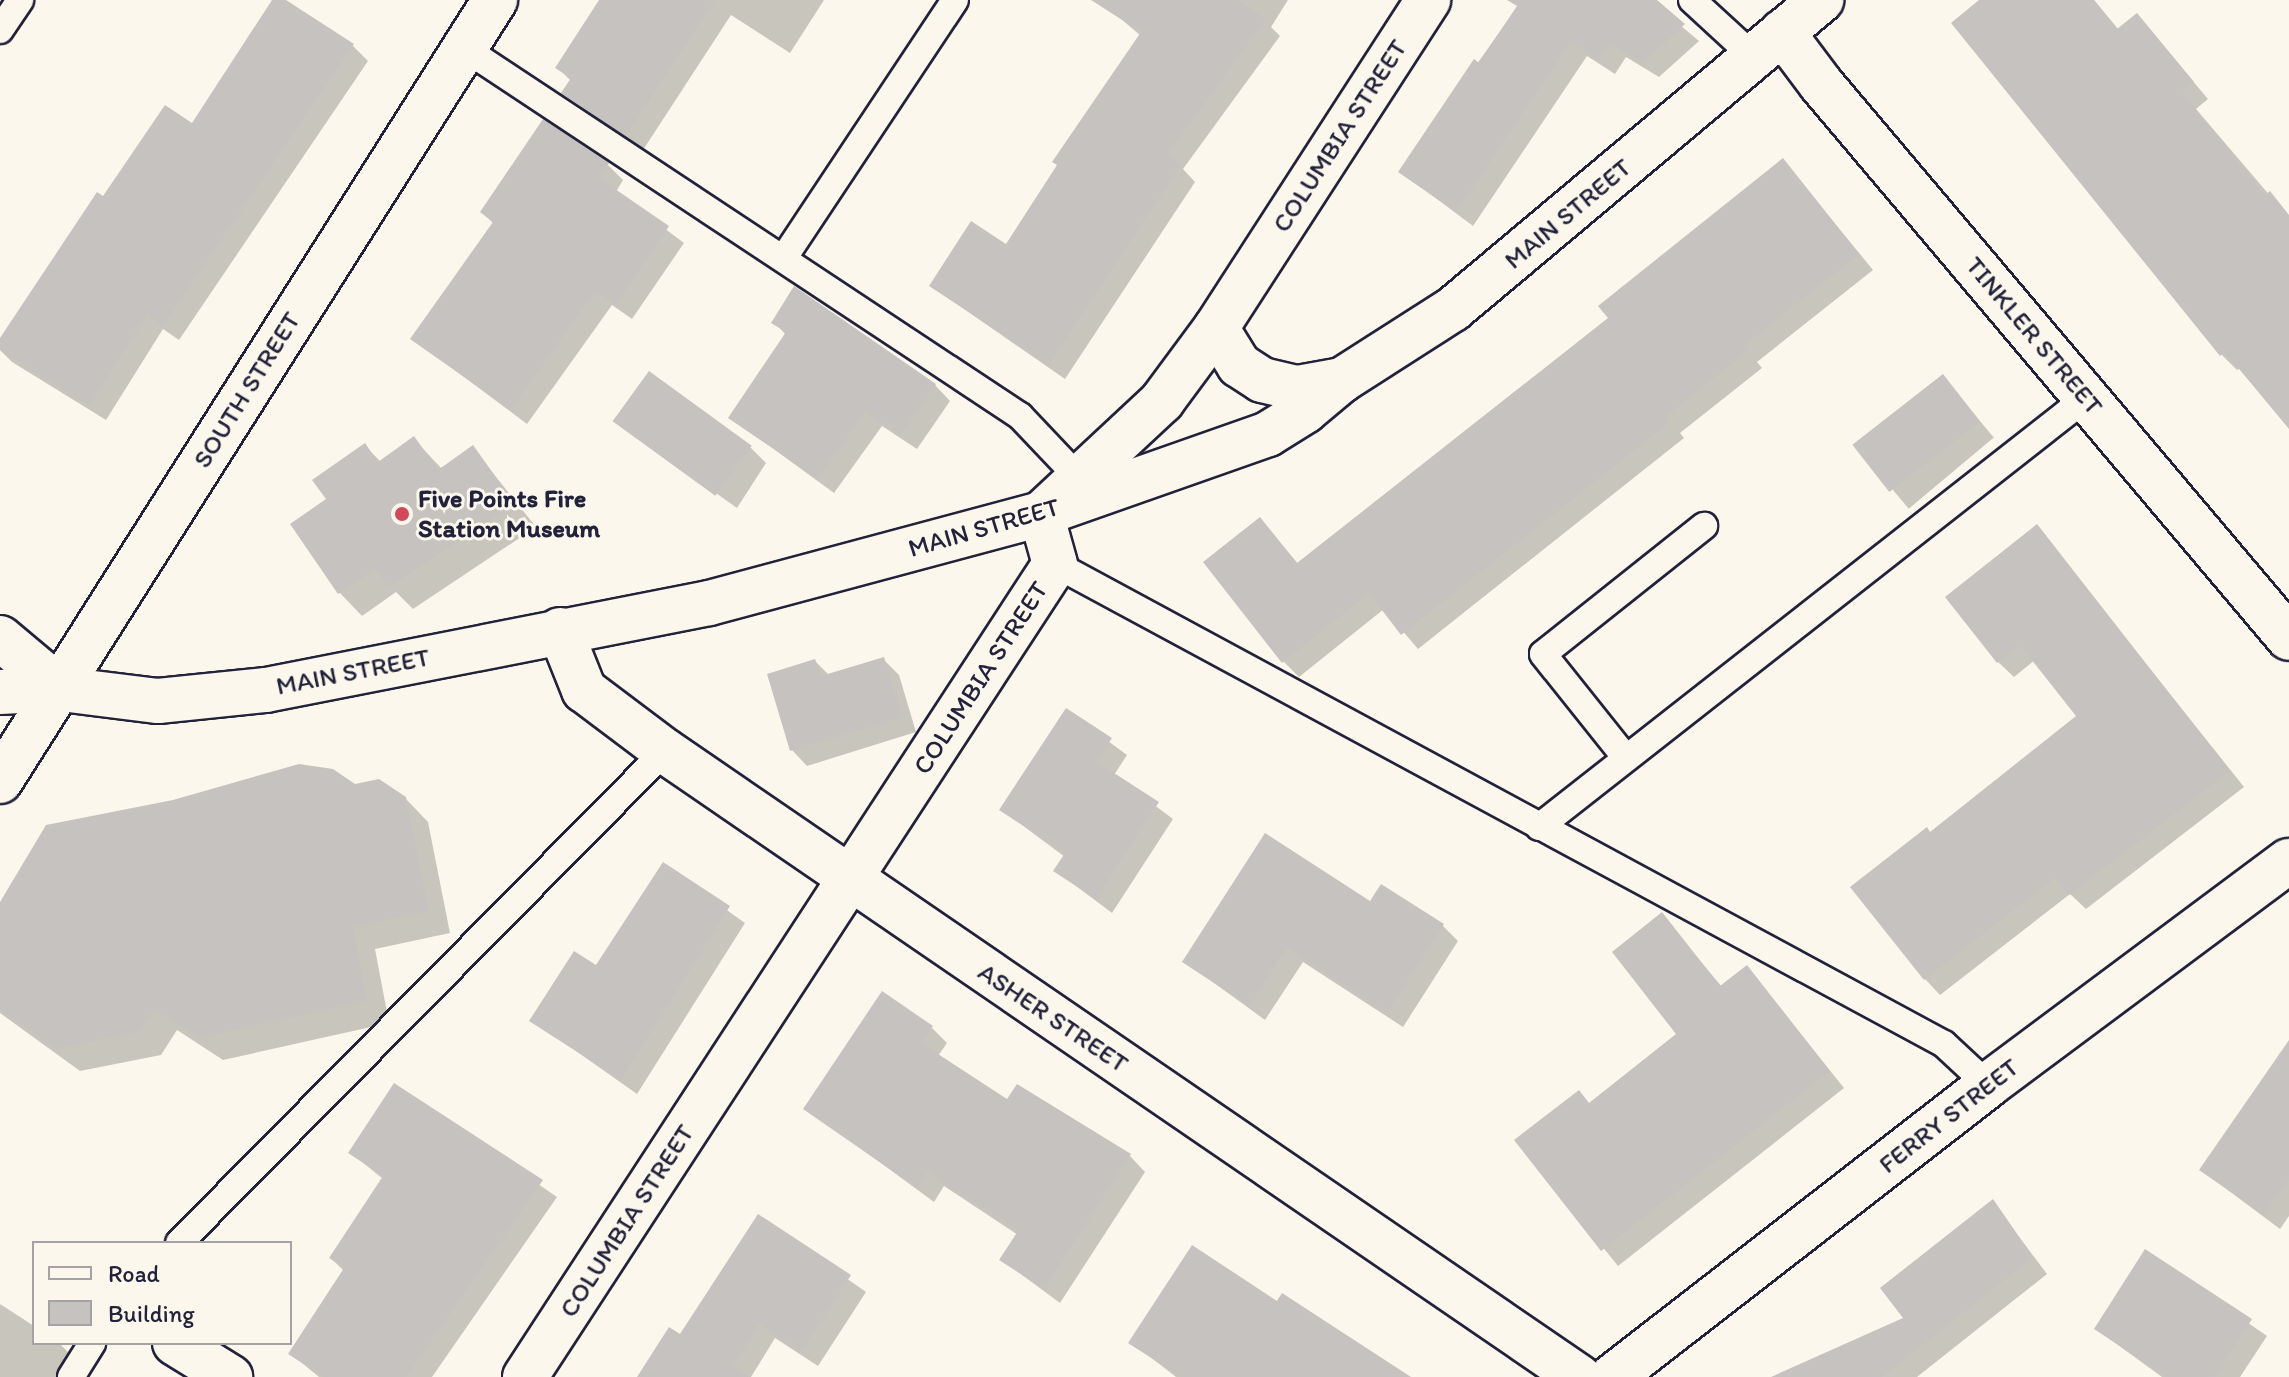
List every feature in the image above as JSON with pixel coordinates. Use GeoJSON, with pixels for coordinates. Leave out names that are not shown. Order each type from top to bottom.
{"type":"FeatureCollection","features":[{"type":"Feature","properties":{"kind":"street","name":"SOUTH STREET"},"geometry":{"type":"LineString","coordinates":[[0,781],[495,0]]}},
{"type":"Feature","properties":{"kind":"street","name":"COLUMBIA STREET"},"geometry":{"type":"LineString","coordinates":[[525,1377],[1055,564],[1041,514],[1077,476],[1162,401],[1216,328],[1428,0]]}},
{"type":"Feature","properties":{"kind":"street","name":"MAIN STREET"},"geometry":{"type":"LineString","coordinates":[[0,692],[61,689],[158,701],[266,690],[709,603],[1041,514],[1268,434],[1342,380],[1453,309],[1821,0]]}},
{"type":"Feature","properties":{"kind":"street","name":"TINKLER STREET"},"geometry":{"type":"LineString","coordinates":[[1768,44],[2086,398],[2289,638]]}},
{"type":"Feature","properties":{"kind":"street"},"geometry":{"type":"LineString","coordinates":[[1216,328],[1239,365],[1262,380],[1298,388],[1342,380]]}},
{"type":"Feature","properties":{"kind":"street","name":"ASHER STREET"},"geometry":{"type":"LineString","coordinates":[[560,630],[584,690],[665,751],[1579,1377]]}},
{"type":"Feature","properties":{"kind":"street"},"geometry":{"type":"LineString","coordinates":[[0,638],[61,689]]}},
{"type":"Feature","properties":{"kind":"street","name":"FERRY STREET"},"geometry":{"type":"LineString","coordinates":[[1612,1377],[1988,1085],[2289,861]]}},
{"type":"Feature","properties":{"kind":"street"},"geometry":{"type":"LineString","coordinates":[[178,1345],[230,1377]]}},
{"type":"Feature","properties":{"kind":"lane"},"geometry":{"type":"LineString","coordinates":[[0,30],[20,0]]}},
{"type":"Feature","properties":{"kind":"lane"},"geometry":{"type":"LineString","coordinates":[[785,256],[955,0]]}},
{"type":"Feature","properties":{"kind":"lane"},"geometry":{"type":"LineString","coordinates":[[1692,0],[1768,44]]}},
{"type":"Feature","properties":{"kind":"lane"},"geometry":{"type":"LineString","coordinates":[[464,48],[785,256],[1020,416],[1077,476]]}},
{"type":"Feature","properties":{"kind":"lane"},"geometry":{"type":"LineString","coordinates":[[1539,827],[2086,398]]}},
{"type":"Feature","properties":{"kind":"lane"},"geometry":{"type":"LineString","coordinates":[[1626,758],[1543,654],[1704,526]]}},
{"type":"Feature","properties":{"kind":"lane"},"geometry":{"type":"LineString","coordinates":[[1055,564],[1944,1044],[1988,1085]]}},
{"type":"Feature","properties":{"kind":"lane"},"geometry":{"type":"LineString","coordinates":[[181,1241],[665,751]]}},
{"type":"Feature","properties":{"kind":"lane"},"geometry":{"type":"LineString","coordinates":[[71,1377],[91,1345]]}},
{"type":"Feature","properties":{"kind":"building"},"geometry":{"type":"Polygon","coordinates":[[[272,0],[286,0],[354,44],[163,326],[147,315],[89,406],[0,350],[0,338],[97,192],[103,196],[165,105],[192,123],[272,0]]]}},
{"type":"Feature","properties":{"kind":"building"},"geometry":{"type":"Polygon","coordinates":[[[599,0],[715,0],[626,136],[561,93],[571,78],[555,68],[599,0]]]}},
{"type":"Feature","properties":{"kind":"building"},"geometry":{"type":"Polygon","coordinates":[[[1091,0],[1237,0],[1266,19],[1167,155],[1181,165],[1049,365],[929,286],[971,221],[1006,244],[1057,165],[1052,162],[1141,32],[1091,0]]]}},
{"type":"Feature","properties":{"kind":"building"},"geometry":{"type":"Polygon","coordinates":[[[1507,0],[1657,0],[1685,24],[1643,63],[1610,43],[1598,60],[1571,42],[1456,212],[1398,172],[1474,59],[1479,63],[1517,6],[1507,0]]]}},
{"type":"Feature","properties":{"kind":"building"},"geometry":{"type":"Polygon","coordinates":[[[1979,0],[2094,0],[2117,29],[2137,13],[2194,82],[2182,92],[2265,195],[2270,191],[2289,215],[2289,429],[2225,352],[2220,356],[1951,23],[1979,0]]]}},
{"type":"Feature","properties":{"kind":"building"},"geometry":{"type":"Polygon","coordinates":[[[543,119],[609,163],[599,178],[669,226],[616,305],[595,291],[511,410],[410,339],[493,222],[480,212],[543,119]]]}},
{"type":"Feature","properties":{"kind":"building"},"geometry":{"type":"Polygon","coordinates":[[[1783,158],[1859,254],[1743,346],[1748,351],[1666,416],[1670,422],[1401,635],[1369,593],[1282,663],[1203,562],[1260,517],[1297,563],[1608,318],[1598,306],[1783,158]]]}},
{"type":"Feature","properties":{"kind":"building"},"geometry":{"type":"Polygon","coordinates":[[[794,286],[936,384],[901,435],[865,412],[818,479],[728,418],[786,332],[771,323],[794,286]]]}},
{"type":"Feature","properties":{"kind":"building"},"geometry":{"type":"Polygon","coordinates":[[[649,371],[752,446],[715,496],[613,421],[649,371]]]}},
{"type":"Feature","properties":{"kind":"building"},"geometry":{"type":"Polygon","coordinates":[[[1943,374],[1980,421],[1889,492],[1852,445],[1943,374]]]}},
{"type":"Feature","properties":{"kind":"building","name":"Five Points Fire Station Museum"},"geometry":{"type":"Polygon","coordinates":[[[414,436],[438,470],[473,445],[515,504],[389,587],[375,569],[338,594],[290,524],[326,499],[312,480],[365,443],[378,462],[414,436]]]}},
{"type":"Feature","properties":{"kind":"building"},"geometry":{"type":"Polygon","coordinates":[[[2037,524],[2230,771],[2069,895],[2055,878],[1924,980],[1850,887],[1927,827],[1930,832],[2076,716],[2020,645],[1997,663],[1945,597],[2037,524]]]}},
{"type":"Feature","properties":{"kind":"building"},"geometry":{"type":"Polygon","coordinates":[[[884,657],[902,717],[790,751],[767,674],[815,659],[821,676],[884,657]]]}},
{"type":"Feature","properties":{"kind":"building"},"geometry":{"type":"Polygon","coordinates":[[[1066,708],[1112,738],[1097,762],[1159,802],[1096,899],[1053,871],[1065,853],[999,810],[1066,708]]]}},
{"type":"Feature","properties":{"kind":"building"},"geometry":{"type":"Polygon","coordinates":[[[299,764],[333,769],[355,784],[379,779],[406,797],[429,911],[353,927],[367,1001],[199,1038],[154,1009],[138,1032],[55,1049],[0,1009],[0,902],[46,825],[173,800],[299,764]]]}},
{"type":"Feature","properties":{"kind":"building"},"geometry":{"type":"Polygon","coordinates":[[[1265,833],[1370,901],[1381,884],[1444,924],[1387,1013],[1287,948],[1249,1006],[1182,962],[1265,833]]]}},
{"type":"Feature","properties":{"kind":"building"},"geometry":{"type":"Polygon","coordinates":[[[663,862],[730,906],[621,1080],[529,1021],[574,951],[596,965],[663,862]]]}},
{"type":"Feature","properties":{"kind":"building"},"geometry":{"type":"Polygon","coordinates":[[[1662,912],[1720,986],[1747,965],[1830,1071],[1601,1251],[1514,1140],[1579,1090],[1589,1103],[1676,1034],[1612,952],[1662,912]]]}},
{"type":"Feature","properties":{"kind":"building"},"geometry":{"type":"Polygon","coordinates":[[[882,991],[933,1026],[921,1043],[1007,1099],[1017,1084],[1131,1154],[1044,1289],[999,1260],[1018,1231],[927,1172],[917,1188],[803,1109],[882,991]]]}},
{"type":"Feature","properties":{"kind":"building"},"geometry":{"type":"Polygon","coordinates":[[[2289,1040],[2289,1179],[2264,1215],[2199,1170],[2289,1040]]]}},
{"type":"Feature","properties":{"kind":"building"},"geometry":{"type":"Polygon","coordinates":[[[394,1083],[543,1180],[406,1377],[324,1377],[288,1354],[344,1268],[329,1258],[383,1176],[348,1153],[394,1083]]]}},
{"type":"Feature","properties":{"kind":"building"},"geometry":{"type":"Polygon","coordinates":[[[1993,1199],[2033,1257],[1882,1377],[1771,1377],[1903,1318],[1880,1288],[1993,1199]]]}},
{"type":"Feature","properties":{"kind":"building"},"geometry":{"type":"Polygon","coordinates":[[[758,1214],[851,1275],[801,1352],[759,1324],[733,1367],[749,1377],[637,1377],[669,1327],[680,1334],[758,1214]]]}},
{"type":"Feature","properties":{"kind":"building"},"geometry":{"type":"Polygon","coordinates":[[[1192,1245],[1277,1301],[1282,1293],[1411,1377],[1181,1377],[1128,1343],[1192,1245]]]}},
{"type":"Feature","properties":{"kind":"building"},"geometry":{"type":"Polygon","coordinates":[[[2145,1249],[2252,1319],[2215,1377],[2167,1377],[2094,1329],[2145,1249]]]}},
{"type":"Feature","properties":{"kind":"place","name":"Five Points Fire Station Museum"},"geometry":{"type":"Point","coordinates":[402,514]}}]}
